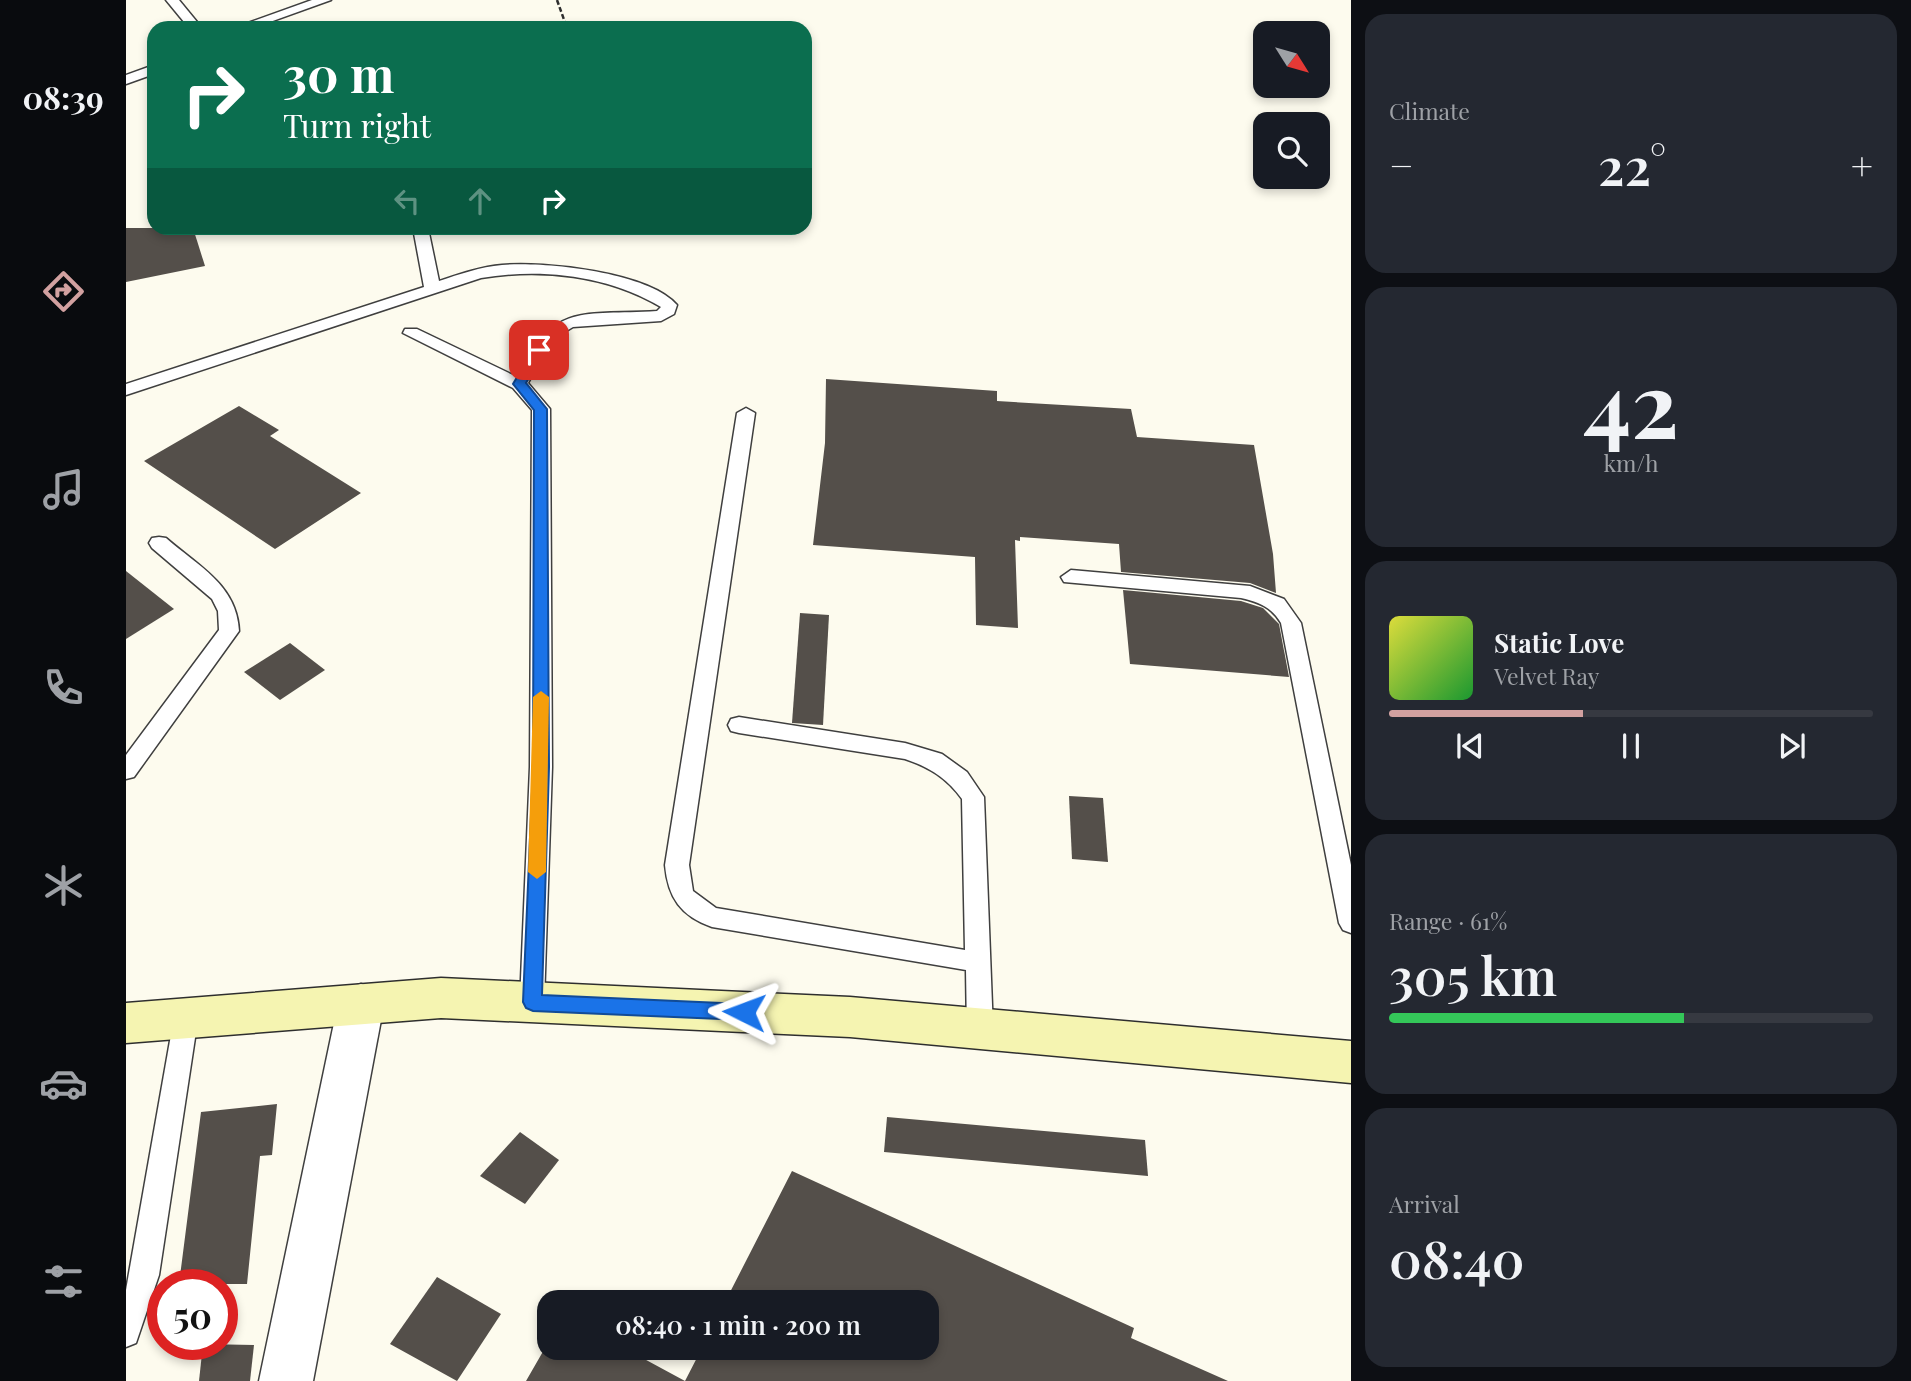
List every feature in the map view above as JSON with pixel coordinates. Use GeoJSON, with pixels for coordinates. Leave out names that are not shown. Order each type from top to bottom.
{"type":"FeatureCollection","features":[{"type":"Feature","properties":{"kind":"main road"},"geometry":{"type":"LineString","coordinates":[[126,1023],[441,998],[850,1017],[980,1031],[1351,1062]]}},
{"type":"Feature","properties":{"kind":"street"},"geometry":{"type":"LineString","coordinates":[[286,1381],[361,1004]]}},
{"type":"Feature","properties":{"kind":"lane"},"geometry":{"type":"LineString","coordinates":[[172,0],[190,21]]}},
{"type":"Feature","properties":{"kind":"lane"},"geometry":{"type":"LineString","coordinates":[[261,21],[325,0]]}},
{"type":"Feature","properties":{"kind":"lane"},"geometry":{"type":"LineString","coordinates":[[126,80],[147,72]]}},
{"type":"Feature","properties":{"kind":"lane"},"geometry":{"type":"LineString","coordinates":[[421,235],[433,289]]}},
{"type":"Feature","properties":{"kind":"lane"},"geometry":{"type":"LineString","coordinates":[[126,390],[479,273],[539,270],[608,280],[642,289],[669,305],[668,311],[661,316],[570,321],[559,326],[549,333],[519,384]]}},
{"type":"Feature","properties":{"kind":"lane"},"geometry":{"type":"LineString","coordinates":[[411,333],[462,360],[519,384],[541,409],[541,767],[533,1002]]}},
{"type":"Feature","properties":{"kind":"lane"},"geometry":{"type":"LineString","coordinates":[[746,413],[677,864],[678,887],[689,906],[712,917],[978,962]]}},
{"type":"Feature","properties":{"kind":"lane"},"geometry":{"type":"LineString","coordinates":[[126,771],[229,631],[228,611],[220,596],[159,543]]}},
{"type":"Feature","properties":{"kind":"lane"},"geometry":{"type":"LineString","coordinates":[[1071,578],[1241,591],[1267,596],[1284,608],[1291,623],[1351,923]]}},
{"type":"Feature","properties":{"kind":"lane"},"geometry":{"type":"LineString","coordinates":[[739,725],[905,751],[934,760],[959,778],[973,797],[980,1031]]}},
{"type":"Feature","properties":{"kind":"lane"},"geometry":{"type":"LineString","coordinates":[[126,1332],[145,1275],[187,1018]]}},
{"type":"Feature","properties":{"kind":"path"},"geometry":{"type":"LineString","coordinates":[[557,0],[564,21]]}},
{"type":"Feature","properties":{"kind":"building"},"geometry":{"type":"Polygon","coordinates":[[[126,228],[147,228],[147,235],[195,235],[205,266],[126,282],[126,228]]]}},
{"type":"Feature","properties":{"kind":"building"},"geometry":{"type":"Polygon","coordinates":[[[826,379],[997,391],[997,401],[1131,409],[1137,437],[1254,445],[1273,554],[1276,593],[1250,583],[1121,572],[1119,544],[1020,537],[1020,541],[1015,540],[1018,628],[976,625],[975,557],[813,545],[825,443],[826,379]]]}},
{"type":"Feature","properties":{"kind":"building"},"geometry":{"type":"Polygon","coordinates":[[[239,406],[279,430],[270,436],[361,493],[275,549],[144,461],[239,406]]]}},
{"type":"Feature","properties":{"kind":"building"},"geometry":{"type":"Polygon","coordinates":[[[126,571],[174,609],[126,639],[126,571]]]}},
{"type":"Feature","properties":{"kind":"building"},"geometry":{"type":"Polygon","coordinates":[[[1123,590],[1241,601],[1263,608],[1279,624],[1289,677],[1130,664],[1123,590]]]}},
{"type":"Feature","properties":{"kind":"building"},"geometry":{"type":"Polygon","coordinates":[[[800,613],[829,615],[823,725],[792,723],[800,613]]]}},
{"type":"Feature","properties":{"kind":"building"},"geometry":{"type":"Polygon","coordinates":[[[290,643],[325,670],[280,700],[244,672],[290,643]]]}},
{"type":"Feature","properties":{"kind":"building"},"geometry":{"type":"Polygon","coordinates":[[[1069,796],[1103,798],[1108,862],[1072,859],[1069,796]]]}},
{"type":"Feature","properties":{"kind":"building"},"geometry":{"type":"Polygon","coordinates":[[[277,1104],[272,1155],[260,1156],[247,1284],[238,1284],[238,1269],[181,1269],[201,1112],[277,1104]]]}},
{"type":"Feature","properties":{"kind":"building"},"geometry":{"type":"Polygon","coordinates":[[[887,1117],[1145,1140],[1148,1176],[884,1152],[887,1117]]]}},
{"type":"Feature","properties":{"kind":"building"},"geometry":{"type":"Polygon","coordinates":[[[520,1132],[559,1160],[525,1204],[480,1176],[520,1132]]]}},
{"type":"Feature","properties":{"kind":"building"},"geometry":{"type":"Polygon","coordinates":[[[792,1171],[1134,1328],[1131,1338],[1228,1381],[685,1381],[696,1360],[939,1360],[939,1290],[731,1290],[792,1171]]]}},
{"type":"Feature","properties":{"kind":"building"},"geometry":{"type":"Polygon","coordinates":[[[437,1277],[501,1314],[457,1381],[390,1344],[437,1277]]]}},
{"type":"Feature","properties":{"kind":"building"},"geometry":{"type":"Polygon","coordinates":[[[238,1345],[254,1345],[250,1381],[199,1381],[201,1360],[238,1360],[238,1345]]]}},
{"type":"Feature","properties":{"kind":"building"},"geometry":{"type":"Polygon","coordinates":[[[538,1360],[646,1360],[685,1381],[526,1381],[538,1360]]]}},
{"type":"Feature","properties":{"kind":"slow traffic"},"geometry":{"type":"LineString","coordinates":[[537,872],[541,697]]}},
{"type":"Feature","properties":{"kind":"route"},"geometry":{"type":"LineString","coordinates":[[539,350],[519,384],[532,395],[541,409],[541,767],[533,1002],[744,1012]]}}]}
